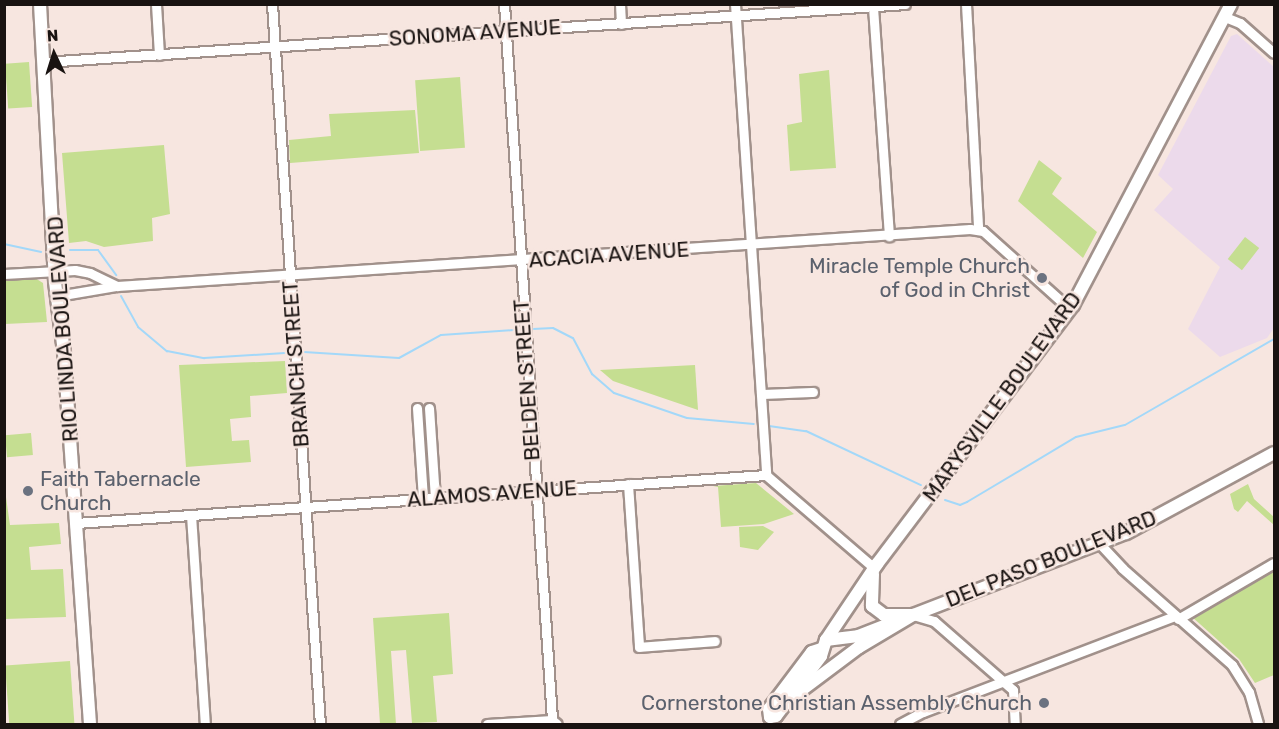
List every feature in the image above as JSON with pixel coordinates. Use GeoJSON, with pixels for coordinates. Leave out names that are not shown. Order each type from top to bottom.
{"type":"FeatureCollection","features":[{"type":"Feature","properties":{"kind":"main road","name":"RIO LINDA BOULEVARD"},"geometry":{"type":"LineString","coordinates":[[40,4],[57,296],[90,724]]}},
{"type":"Feature","properties":{"kind":"main road","name":"MARYSVILLE BOULEVARD"},"geometry":{"type":"LineString","coordinates":[[767,721],[776,716],[785,705],[821,656],[824,644],[874,568],[1073,305],[1231,4]]}},
{"type":"Feature","properties":{"kind":"main road","name":"DEL PASO BOULEVARD"},"geometry":{"type":"LineString","coordinates":[[785,705],[859,647],[913,615],[1100,544],[1177,508],[1275,453]]}},
{"type":"Feature","properties":{"kind":"main road"},"geometry":{"type":"LineString","coordinates":[[874,568],[869,592],[872,606],[884,615],[913,615]]}},
{"type":"Feature","properties":{"kind":"main road"},"geometry":{"type":"LineString","coordinates":[[824,644],[858,636],[913,615]]}},
{"type":"Feature","properties":{"kind":"main road","name":"MARYSVILLE BOULEVARD"},"geometry":{"type":"LineString","coordinates":[[767,721],[769,709],[812,652],[824,644]]}},
{"type":"Feature","properties":{"kind":"main road"},"geometry":{"type":"LineString","coordinates":[[824,644],[837,647],[859,647]]}},
{"type":"Feature","properties":{"kind":"street"},"geometry":{"type":"LineString","coordinates":[[156,4],[159,55]]}},
{"type":"Feature","properties":{"kind":"street","name":"BRANCH STREET"},"geometry":{"type":"LineString","coordinates":[[272,4],[320,724]]}},
{"type":"Feature","properties":{"kind":"street","name":"BELDEN STREET"},"geometry":{"type":"LineString","coordinates":[[504,4],[534,491],[555,722]]}},
{"type":"Feature","properties":{"kind":"street"},"geometry":{"type":"LineString","coordinates":[[620,4],[621,24]]}},
{"type":"Feature","properties":{"kind":"street"},"geometry":{"type":"LineString","coordinates":[[735,4],[749,245],[766,475],[874,568]]}},
{"type":"Feature","properties":{"kind":"street","name":"SONOMA AVENUE"},"geometry":{"type":"LineString","coordinates":[[44,62],[905,4]]}},
{"type":"Feature","properties":{"kind":"street"},"geometry":{"type":"LineString","coordinates":[[966,4],[978,229],[1060,300],[1073,305]]}},
{"type":"Feature","properties":{"kind":"street"},"geometry":{"type":"LineString","coordinates":[[873,7],[889,236]]}},
{"type":"Feature","properties":{"kind":"street"},"geometry":{"type":"LineString","coordinates":[[1225,16],[1240,23],[1275,53]]}},
{"type":"Feature","properties":{"kind":"street","name":"ACACIA AVENUE"},"geometry":{"type":"LineString","coordinates":[[57,296],[117,286],[291,277],[978,229]]}},
{"type":"Feature","properties":{"kind":"street","name":"ACACIA AVENUE"},"geometry":{"type":"LineString","coordinates":[[4,274],[57,271],[90,273],[117,286]]}},
{"type":"Feature","properties":{"kind":"street"},"geometry":{"type":"LineString","coordinates":[[761,394],[813,392]]}},
{"type":"Feature","properties":{"kind":"street"},"geometry":{"type":"LineString","coordinates":[[417,408],[423,498]]}},
{"type":"Feature","properties":{"kind":"street"},"geometry":{"type":"LineString","coordinates":[[429,408],[435,498]]}},
{"type":"Feature","properties":{"kind":"street"},"geometry":{"type":"LineString","coordinates":[[418,420],[430,420]]}},
{"type":"Feature","properties":{"kind":"street","name":"ALAMOS AVENUE"},"geometry":{"type":"LineString","coordinates":[[76,523],[766,475]]}},
{"type":"Feature","properties":{"kind":"street"},"geometry":{"type":"LineString","coordinates":[[628,484],[639,647],[715,641]]}},
{"type":"Feature","properties":{"kind":"street"},"geometry":{"type":"LineString","coordinates":[[191,515],[205,724]]}},
{"type":"Feature","properties":{"kind":"street"},"geometry":{"type":"LineString","coordinates":[[1100,544],[1237,671],[1249,692],[1258,724]]}},
{"type":"Feature","properties":{"kind":"street"},"geometry":{"type":"LineString","coordinates":[[900,724],[1003,681],[1177,617],[1275,563]]}},
{"type":"Feature","properties":{"kind":"street"},"geometry":{"type":"LineString","coordinates":[[913,615],[934,621],[1013,690],[1015,724]]}},
{"type":"Feature","properties":{"kind":"street"},"geometry":{"type":"LineString","coordinates":[[488,724],[555,722]]}},
{"type":"Feature","properties":{"kind":"shaded area"},"geometry":{"type":"Polygon","coordinates":[[[1237,34],[1274,67],[1274,328],[1267,338],[1220,357],[1188,329],[1220,267],[1154,210],[1173,189],[1158,175],[1231,36],[1237,34]]]}},
{"type":"Feature","properties":{"kind":"green space"},"geometry":{"type":"Polygon","coordinates":[[[29,62],[32,107],[8,109],[5,64],[29,62]]]}},
{"type":"Feature","properties":{"kind":"green space"},"geometry":{"type":"Polygon","coordinates":[[[829,70],[836,168],[790,171],[787,125],[802,122],[799,74],[829,70]]]}},
{"type":"Feature","properties":{"kind":"green space"},"geometry":{"type":"Polygon","coordinates":[[[460,77],[465,148],[420,151],[415,80],[460,77]]]}},
{"type":"Feature","properties":{"kind":"green space"},"geometry":{"type":"Polygon","coordinates":[[[415,110],[419,153],[290,163],[289,140],[331,136],[329,114],[415,110]]]}},
{"type":"Feature","properties":{"kind":"green space"},"geometry":{"type":"Polygon","coordinates":[[[164,145],[170,214],[152,218],[153,241],[104,247],[86,241],[69,243],[62,153],[164,145]]]}},
{"type":"Feature","properties":{"kind":"green space"},"geometry":{"type":"Polygon","coordinates":[[[1039,160],[1062,178],[1052,194],[1097,232],[1083,258],[1018,201],[1039,160]]]}},
{"type":"Feature","properties":{"kind":"green space"},"geometry":{"type":"Polygon","coordinates":[[[1245,237],[1259,248],[1242,270],[1228,259],[1245,237]]]}},
{"type":"Feature","properties":{"kind":"green space"},"geometry":{"type":"Polygon","coordinates":[[[5,278],[35,278],[43,283],[47,322],[5,324],[5,278]]]}},
{"type":"Feature","properties":{"kind":"green space"},"geometry":{"type":"Polygon","coordinates":[[[285,361],[287,393],[250,396],[251,417],[230,419],[232,441],[249,440],[251,462],[186,467],[179,365],[285,361]]]}},
{"type":"Feature","properties":{"kind":"green space"},"geometry":{"type":"Polygon","coordinates":[[[695,365],[698,410],[613,381],[600,370],[695,365]]]}},
{"type":"Feature","properties":{"kind":"green space"},"geometry":{"type":"Polygon","coordinates":[[[31,433],[33,455],[7,457],[5,435],[31,433]]]}},
{"type":"Feature","properties":{"kind":"green space"},"geometry":{"type":"Polygon","coordinates":[[[4,483],[10,525],[59,523],[61,544],[29,547],[31,570],[63,569],[66,617],[5,619],[4,483]]]}},
{"type":"Feature","properties":{"kind":"green space"},"geometry":{"type":"Polygon","coordinates":[[[756,483],[794,514],[764,524],[721,527],[718,487],[713,486],[756,483]]]}},
{"type":"Feature","properties":{"kind":"green space"},"geometry":{"type":"Polygon","coordinates":[[[1248,484],[1254,499],[1274,517],[1274,525],[1247,501],[1238,512],[1234,509],[1230,494],[1248,484]]]}},
{"type":"Feature","properties":{"kind":"green space"},"geometry":{"type":"Polygon","coordinates":[[[763,526],[774,532],[758,550],[740,547],[739,527],[763,526]]]}},
{"type":"Feature","properties":{"kind":"green space"},"geometry":{"type":"Polygon","coordinates":[[[1274,569],[1274,675],[1255,683],[1239,659],[1191,616],[1274,569]]]}},
{"type":"Feature","properties":{"kind":"green space"},"geometry":{"type":"Polygon","coordinates":[[[449,613],[453,674],[433,676],[437,722],[412,723],[406,650],[391,651],[396,724],[380,724],[373,618],[449,613]]]}},
{"type":"Feature","properties":{"kind":"green space"},"geometry":{"type":"Polygon","coordinates":[[[70,661],[74,724],[9,724],[5,666],[70,661]]]}},
{"type":"Feature","properties":{"kind":"waterway"},"geometry":{"type":"LineString","coordinates":[[4,244],[41,252]]}},
{"type":"Feature","properties":{"kind":"waterway"},"geometry":{"type":"LineString","coordinates":[[70,250],[98,250],[116,275]]}},
{"type":"Feature","properties":{"kind":"waterway"},"geometry":{"type":"LineString","coordinates":[[121,296],[138,327],[167,351],[204,358],[285,353]]}},
{"type":"Feature","properties":{"kind":"waterway"},"geometry":{"type":"LineString","coordinates":[[533,329],[553,328],[573,338],[592,374],[614,393],[687,418],[754,424]]}},
{"type":"Feature","properties":{"kind":"waterway"},"geometry":{"type":"LineString","coordinates":[[304,352],[399,358],[441,335],[514,330]]}},
{"type":"Feature","properties":{"kind":"waterway"},"geometry":{"type":"LineString","coordinates":[[945,500],[960,505],[1076,437],[1125,425],[1274,339]]}},
{"type":"Feature","properties":{"kind":"waterway"},"geometry":{"type":"LineString","coordinates":[[769,426],[806,431],[921,485]]}},
{"type":"Feature","properties":{"kind":"place","name":"Miracle Temple Church of God in Christ"},"geometry":{"type":"Point","coordinates":[1042,278]}},
{"type":"Feature","properties":{"kind":"place","name":"Faith Tabernacle Church"},"geometry":{"type":"Point","coordinates":[28,491]}},
{"type":"Feature","properties":{"kind":"place","name":"Cornerstone Christian Assembly Church"},"geometry":{"type":"Point","coordinates":[1044,703]}}]}
